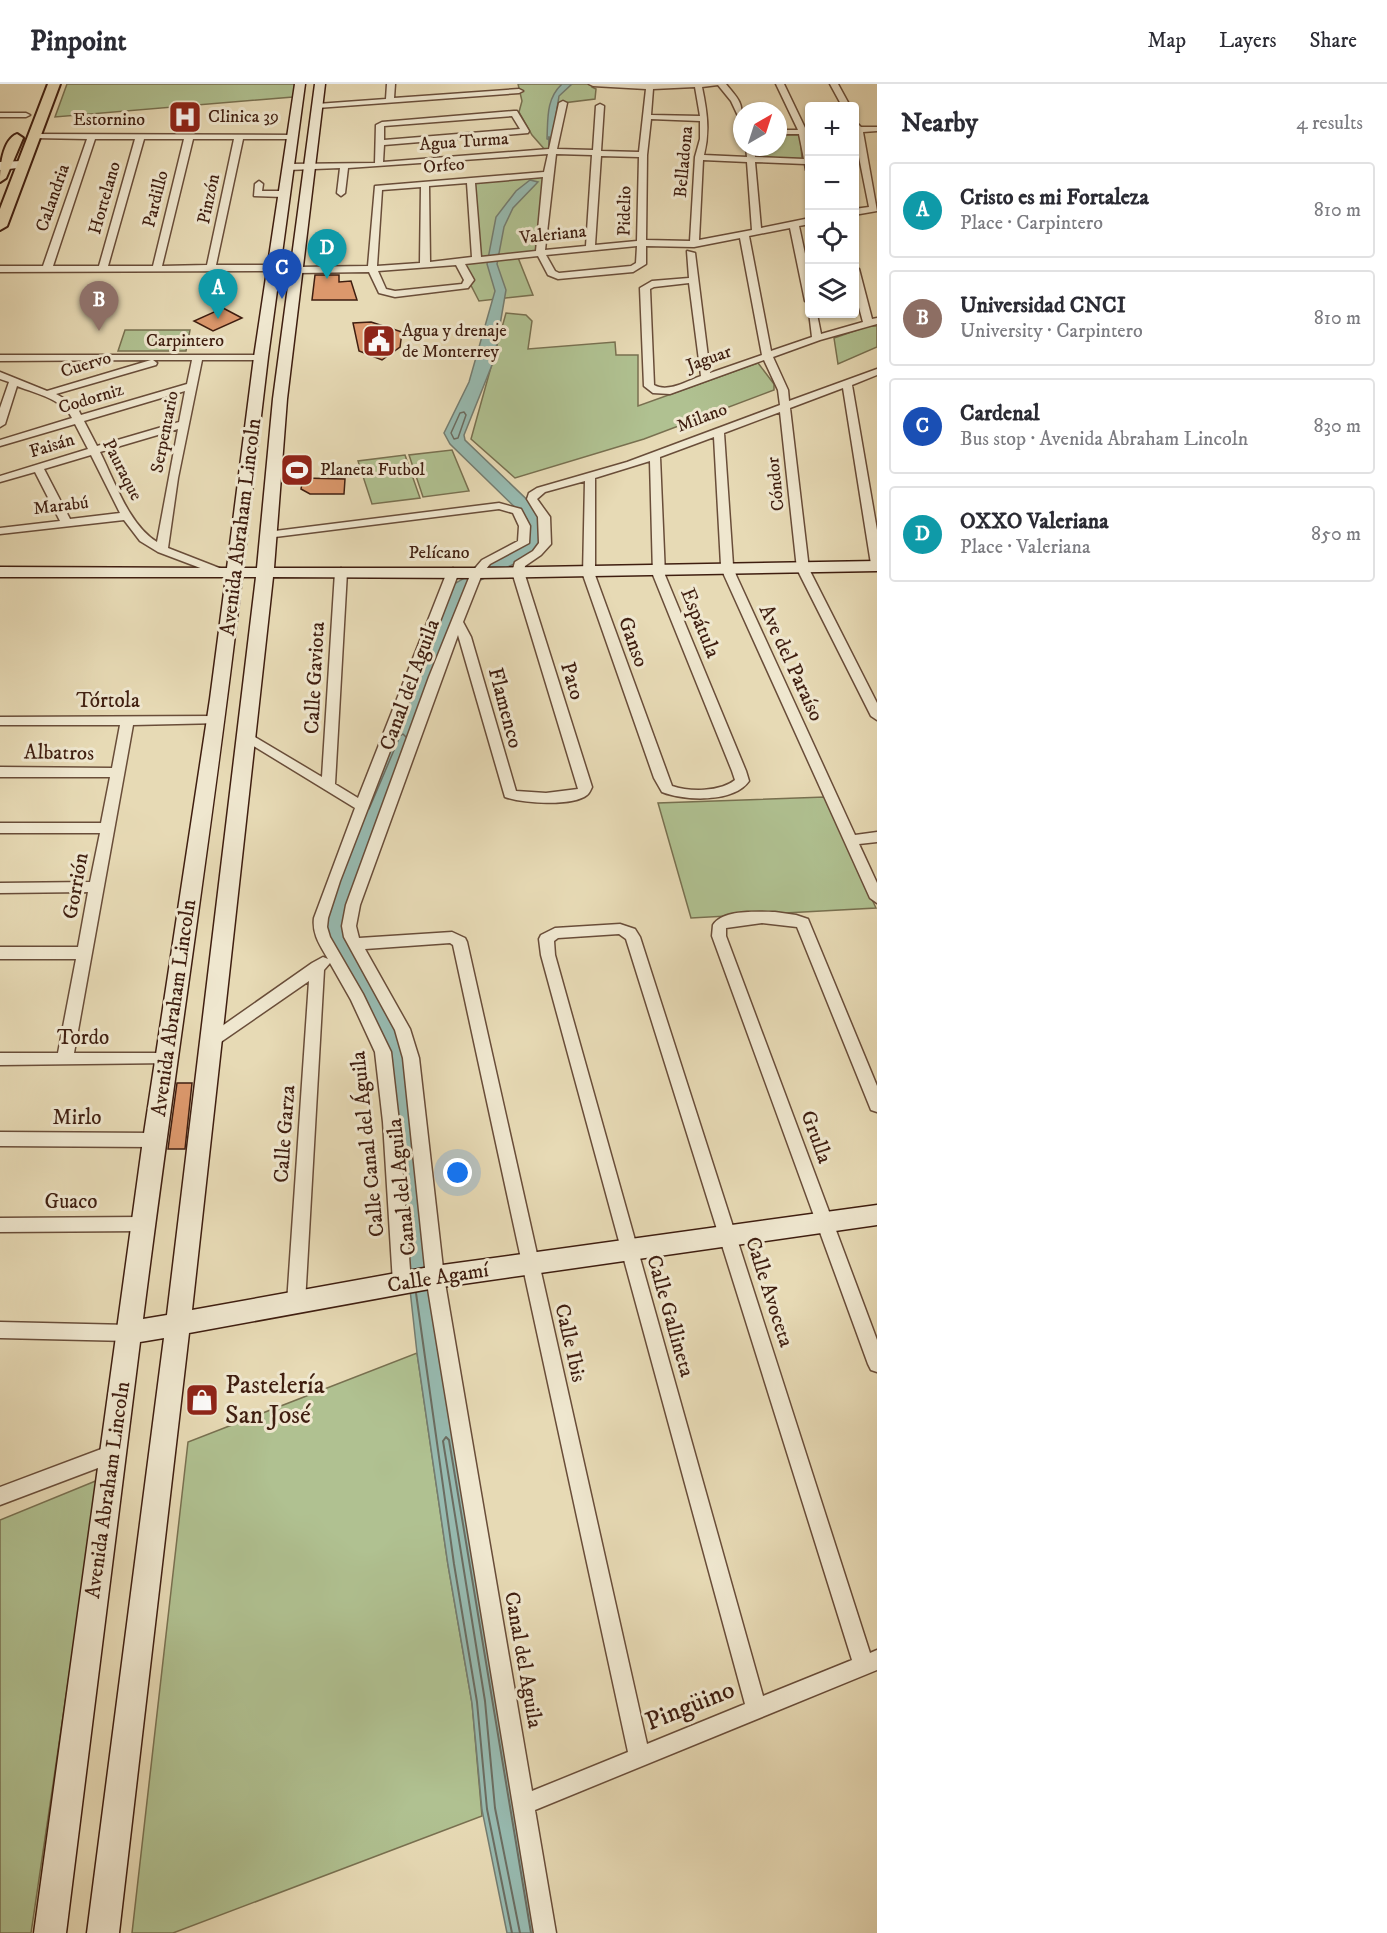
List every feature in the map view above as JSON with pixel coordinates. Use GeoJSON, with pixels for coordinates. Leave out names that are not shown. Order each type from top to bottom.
{"type":"FeatureCollection","features":[{"type":"Feature","properties":{"kind":"main road"},"geometry":{"type":"LineString","coordinates":[[0,226],[54,84]]}},
{"type":"Feature","properties":{"kind":"main road","name":"Avenida Abraham Lincoln"},"geometry":{"type":"LineString","coordinates":[[50,1933],[154,1140],[216,720],[229,573],[300,84]]}},
{"type":"Feature","properties":{"kind":"main road"},"geometry":{"type":"LineString","coordinates":[[103,1933],[178,1324],[265,573],[280,399],[312,166],[320,84]]}},
{"type":"Feature","properties":{"kind":"main road"},"geometry":{"type":"LineString","coordinates":[[21,169],[2,171],[28,110]]}},
{"type":"Feature","properties":{"kind":"main road","name":"Pelícano"},"geometry":{"type":"LineString","coordinates":[[0,572],[477,573],[802,569],[877,565]]}},
{"type":"Feature","properties":{"kind":"main road","name":"Calle Agamí"},"geometry":{"type":"LineString","coordinates":[[129,1333],[418,1280],[877,1215]]}},
{"type":"Feature","properties":{"kind":"street"},"geometry":{"type":"LineString","coordinates":[[390,101],[391,84]]}},
{"type":"Feature","properties":{"kind":"street"},"geometry":{"type":"LineString","coordinates":[[455,84],[455,95]]}},
{"type":"Feature","properties":{"kind":"street"},"geometry":{"type":"LineString","coordinates":[[593,85],[715,84]]}},
{"type":"Feature","properties":{"kind":"street"},"geometry":{"type":"LineString","coordinates":[[722,84],[736,102]]}},
{"type":"Feature","properties":{"kind":"street"},"geometry":{"type":"LineString","coordinates":[[780,84],[805,130]]}},
{"type":"Feature","properties":{"kind":"street"},"geometry":{"type":"LineString","coordinates":[[834,84],[844,102]]}},
{"type":"Feature","properties":{"kind":"street","name":"Belladona"},"geometry":{"type":"LineString","coordinates":[[699,85],[704,119],[704,139],[699,157],[692,249],[693,280],[706,378]]}},
{"type":"Feature","properties":{"kind":"street","name":"Pidelio"},"geometry":{"type":"LineString","coordinates":[[540,252],[554,274],[564,276],[638,267],[640,264],[643,155],[650,86]]}},
{"type":"Feature","properties":{"kind":"street"},"geometry":{"type":"LineString","coordinates":[[317,106],[455,95],[518,87],[522,100]]}},
{"type":"Feature","properties":{"kind":"street"},"geometry":{"type":"LineString","coordinates":[[540,252],[548,174],[555,151],[563,103]]}},
{"type":"Feature","properties":{"kind":"street"},"geometry":{"type":"LineString","coordinates":[[590,248],[600,106]]}},
{"type":"Feature","properties":{"kind":"street"},"geometry":{"type":"LineString","coordinates":[[0,116],[28,110]]}},
{"type":"Feature","properties":{"kind":"street"},"geometry":{"type":"LineString","coordinates":[[379,165],[380,124],[514,113],[525,132],[380,143]]}},
{"type":"Feature","properties":{"kind":"street"},"geometry":{"type":"LineString","coordinates":[[648,117],[704,119]]}},
{"type":"Feature","properties":{"kind":"street"},"geometry":{"type":"LineString","coordinates":[[859,127],[877,129]]}},
{"type":"Feature","properties":{"kind":"street"},"geometry":{"type":"LineString","coordinates":[[787,132],[805,132]]}},
{"type":"Feature","properties":{"kind":"street","name":"Estornino"},"geometry":{"type":"LineString","coordinates":[[34,136],[293,137]]}},
{"type":"Feature","properties":{"kind":"street","name":"Calandria"},"geometry":{"type":"LineString","coordinates":[[47,269],[92,136]]}},
{"type":"Feature","properties":{"kind":"street","name":"Hortelano"},"geometry":{"type":"LineString","coordinates":[[103,269],[140,136]]}},
{"type":"Feature","properties":{"kind":"street","name":"Pardillo"},"geometry":{"type":"LineString","coordinates":[[157,269],[189,137]]}},
{"type":"Feature","properties":{"kind":"street","name":"Pinzón"},"geometry":{"type":"LineString","coordinates":[[211,268],[239,137]]}},
{"type":"Feature","properties":{"kind":"street"},"geometry":{"type":"LineString","coordinates":[[859,138],[876,208],[859,211]]}},
{"type":"Feature","properties":{"kind":"street","name":"Agua Turma"},"geometry":{"type":"LineString","coordinates":[[288,167],[379,165],[555,151],[643,155]]}},
{"type":"Feature","properties":{"kind":"street"},"geometry":{"type":"LineString","coordinates":[[751,156],[758,232]]}},
{"type":"Feature","properties":{"kind":"street"},"geometry":{"type":"LineString","coordinates":[[699,157],[805,165]]}},
{"type":"Feature","properties":{"kind":"street"},"geometry":{"type":"LineString","coordinates":[[859,164],[877,165]]}},
{"type":"Feature","properties":{"kind":"street"},"geometry":{"type":"LineString","coordinates":[[341,193],[344,166]]}},
{"type":"Feature","properties":{"kind":"street","name":"Orfeo"},"geometry":{"type":"LineString","coordinates":[[372,269],[378,187],[548,174]]}},
{"type":"Feature","properties":{"kind":"street"},"geometry":{"type":"LineString","coordinates":[[471,180],[477,259]]}},
{"type":"Feature","properties":{"kind":"street"},"geometry":{"type":"LineString","coordinates":[[259,184],[256,198],[283,194]]}},
{"type":"Feature","properties":{"kind":"street"},"geometry":{"type":"LineString","coordinates":[[425,184],[425,265]]}},
{"type":"Feature","properties":{"kind":"street","name":"Valeriana"},"geometry":{"type":"LineString","coordinates":[[298,270],[372,269],[425,265],[641,243],[692,249],[805,222]]}},
{"type":"Feature","properties":{"kind":"street"},"geometry":{"type":"LineString","coordinates":[[794,225],[805,277]]}},
{"type":"Feature","properties":{"kind":"street","name":"Cóndor"},"geometry":{"type":"LineString","coordinates":[[744,236],[767,356],[780,381],[802,569],[877,716]]}},
{"type":"Feature","properties":{"kind":"street"},"geometry":{"type":"LineString","coordinates":[[372,269],[380,289],[386,293],[395,294],[465,286],[468,280],[459,262]]}},
{"type":"Feature","properties":{"kind":"street"},"geometry":{"type":"LineString","coordinates":[[0,269],[274,268]]}},
{"type":"Feature","properties":{"kind":"street","name":"Jaguar"},"geometry":{"type":"LineString","coordinates":[[693,280],[647,286],[649,386],[657,392],[670,392],[817,338],[872,322]]}},
{"type":"Feature","properties":{"kind":"street"},"geometry":{"type":"LineString","coordinates":[[859,281],[872,322]]}},
{"type":"Feature","properties":{"kind":"street"},"geometry":{"type":"LineString","coordinates":[[813,318],[817,338]]}},
{"type":"Feature","properties":{"kind":"street","name":"Serpentario"},"geometry":{"type":"LineString","coordinates":[[162,550],[183,424],[197,357]]}},
{"type":"Feature","properties":{"kind":"street","name":"Carpintero"},"geometry":{"type":"LineString","coordinates":[[0,358],[261,357]]}},
{"type":"Feature","properties":{"kind":"street","name":"Cuervo"},"geometry":{"type":"LineString","coordinates":[[47,394],[169,358]]}},
{"type":"Feature","properties":{"kind":"street","name":"Milano"},"geometry":{"type":"LineString","coordinates":[[518,572],[519,564],[541,550],[545,544],[544,517],[532,499],[538,491],[590,477],[655,455],[877,372]]}},
{"type":"Feature","properties":{"kind":"street","name":"Pauraque"},"geometry":{"type":"LineString","coordinates":[[0,375],[69,404],[127,516],[144,539],[162,550],[229,573]]}},
{"type":"Feature","properties":{"kind":"street"},"geometry":{"type":"LineString","coordinates":[[0,424],[14,381]]}},
{"type":"Feature","properties":{"kind":"street"},"geometry":{"type":"LineString","coordinates":[[847,384],[877,565]]}},
{"type":"Feature","properties":{"kind":"street","name":"Codorniz"},"geometry":{"type":"LineString","coordinates":[[0,443],[191,386]]}},
{"type":"Feature","properties":{"kind":"street","name":"Faisán"},"geometry":{"type":"LineString","coordinates":[[0,479],[183,424]]}},
{"type":"Feature","properties":{"kind":"street","name":"Ave del Paraíso"},"geometry":{"type":"LineString","coordinates":[[719,431],[728,570],[877,898]]}},
{"type":"Feature","properties":{"kind":"street","name":"Espátula"},"geometry":{"type":"LineString","coordinates":[[655,455],[658,570],[741,777],[741,784],[728,790],[692,794]]}},
{"type":"Feature","properties":{"kind":"street"},"geometry":{"type":"LineString","coordinates":[[38,468],[67,524]]}},
{"type":"Feature","properties":{"kind":"street","name":"Ganso"},"geometry":{"type":"LineString","coordinates":[[590,477],[588,570],[661,778],[667,789],[672,792],[692,794]]}},
{"type":"Feature","properties":{"kind":"street"},"geometry":{"type":"LineString","coordinates":[[267,534],[499,506],[512,508],[522,517],[526,539],[519,546],[486,562],[477,573]]}},
{"type":"Feature","properties":{"kind":"street","name":"Marabú"},"geometry":{"type":"LineString","coordinates":[[0,531],[127,516]]}},
{"type":"Feature","properties":{"kind":"street","name":"Calle Gaviota"},"geometry":{"type":"LineString","coordinates":[[328,786],[341,572]]}},
{"type":"Feature","properties":{"kind":"street","name":"Calle Canal del Águila"},"geometry":{"type":"LineString","coordinates":[[418,1280],[391,1122],[383,1052],[362,1006],[323,938],[320,927],[321,918],[453,572]]}},
{"type":"Feature","properties":{"kind":"street","name":"Pato"},"geometry":{"type":"LineString","coordinates":[[518,572],[585,787],[583,792],[574,795],[520,797]]}},
{"type":"Feature","properties":{"kind":"street","name":"Canal del Aguila"},"geometry":{"type":"LineString","coordinates":[[477,573],[353,905],[349,926],[354,944],[402,1029],[411,1058],[418,1280],[525,1804],[545,1933]]}},
{"type":"Feature","properties":{"kind":"street","name":"Flamenco"},"geometry":{"type":"LineString","coordinates":[[457,622],[465,637],[507,789],[510,794],[520,797]]}},
{"type":"Feature","properties":{"kind":"street","name":"Gorrión"},"geometry":{"type":"LineString","coordinates":[[65,1059],[127,720]]}},
{"type":"Feature","properties":{"kind":"street","name":"Tórtola"},"geometry":{"type":"LineString","coordinates":[[0,721],[216,720]]}},
{"type":"Feature","properties":{"kind":"street"},"geometry":{"type":"LineString","coordinates":[[245,737],[363,807]]}},
{"type":"Feature","properties":{"kind":"street","name":"Albatros"},"geometry":{"type":"LineString","coordinates":[[0,772],[118,773]]}},
{"type":"Feature","properties":{"kind":"street"},"geometry":{"type":"LineString","coordinates":[[0,828],[108,828]]}},
{"type":"Feature","properties":{"kind":"street"},"geometry":{"type":"LineString","coordinates":[[850,840],[877,837]]}},
{"type":"Feature","properties":{"kind":"street"},"geometry":{"type":"LineString","coordinates":[[0,888],[97,887]]}},
{"type":"Feature","properties":{"kind":"street","name":"Grulla"},"geometry":{"type":"LineString","coordinates":[[877,1105],[803,923],[788,917],[734,920],[720,925],[719,936],[877,1364]]}},
{"type":"Feature","properties":{"kind":"street","name":"Calle Avoceta"},"geometry":{"type":"LineString","coordinates":[[549,935],[620,929],[630,933],[637,948],[728,1237],[871,1662]]}},
{"type":"Feature","properties":{"kind":"street","name":"Calle Gallineta"},"geometry":{"type":"LineString","coordinates":[[549,935],[546,939],[548,955],[756,1708]]}},
{"type":"Feature","properties":{"kind":"street","name":"Calle Ibis"},"geometry":{"type":"LineString","coordinates":[[354,944],[452,937],[458,940],[639,1756]]}},
{"type":"Feature","properties":{"kind":"street"},"geometry":{"type":"LineString","coordinates":[[0,953],[85,953]]}},
{"type":"Feature","properties":{"kind":"street"},"geometry":{"type":"LineString","coordinates":[[210,1042],[333,956]]}},
{"type":"Feature","properties":{"kind":"street","name":"Calle Garza"},"geometry":{"type":"LineString","coordinates":[[296,1303],[317,967]]}},
{"type":"Feature","properties":{"kind":"street","name":"Tordo"},"geometry":{"type":"LineString","coordinates":[[0,1059],[166,1059]]}},
{"type":"Feature","properties":{"kind":"street","name":"Mirlo"},"geometry":{"type":"LineString","coordinates":[[0,1139],[154,1140]]}},
{"type":"Feature","properties":{"kind":"street","name":"Guaco"},"geometry":{"type":"LineString","coordinates":[[0,1225],[143,1224]]}},
{"type":"Feature","properties":{"kind":"street","name":"Calle Agamí"},"geometry":{"type":"LineString","coordinates":[[0,1330],[129,1333]]}},
{"type":"Feature","properties":{"kind":"street"},"geometry":{"type":"LineString","coordinates":[[0,1496],[112,1454]]}},
{"type":"Feature","properties":{"kind":"street","name":"Pingüino"},"geometry":{"type":"LineString","coordinates":[[525,1804],[871,1662]]}},
{"type":"Feature","properties":{"kind":"green space"},"geometry":{"type":"Polygon","coordinates":[[[67,84],[295,84],[293,97],[55,117],[67,84]]]}},
{"type":"Feature","properties":{"kind":"green space"},"geometry":{"type":"Polygon","coordinates":[[[518,84],[593,84],[592,87],[596,89],[595,99],[563,103],[555,151],[546,151],[532,135],[519,112],[522,101],[518,84]]]}},
{"type":"Feature","properties":{"kind":"green space"},"geometry":{"type":"Polygon","coordinates":[[[787,135],[800,135],[802,159],[757,157],[787,156],[787,135]]]}},
{"type":"Feature","properties":{"kind":"green space"},"geometry":{"type":"Polygon","coordinates":[[[548,174],[540,252],[517,255],[533,295],[479,301],[459,262],[476,260],[471,180],[548,174]]]}},
{"type":"Feature","properties":{"kind":"green space"},"geometry":{"type":"Polygon","coordinates":[[[506,313],[526,315],[532,321],[528,349],[615,342],[616,355],[638,355],[638,406],[758,363],[774,384],[774,390],[644,439],[515,478],[471,439],[506,313]]]}},
{"type":"Feature","properties":{"kind":"green space"},"geometry":{"type":"Polygon","coordinates":[[[869,326],[877,326],[877,347],[838,364],[834,338],[869,326]]]}},
{"type":"Feature","properties":{"kind":"green space"},"geometry":{"type":"Polygon","coordinates":[[[125,330],[190,330],[186,351],[118,351],[125,330]]]}},
{"type":"Feature","properties":{"kind":"green space"},"geometry":{"type":"Polygon","coordinates":[[[452,450],[469,491],[423,497],[409,455],[452,450]]]}},
{"type":"Feature","properties":{"kind":"green space"},"geometry":{"type":"Polygon","coordinates":[[[405,455],[420,498],[372,504],[358,461],[405,455]]]}},
{"type":"Feature","properties":{"kind":"green space"},"geometry":{"type":"Polygon","coordinates":[[[825,797],[876,908],[691,918],[658,803],[825,797]]]}},
{"type":"Feature","properties":{"kind":"green space"},"geometry":{"type":"Polygon","coordinates":[[[417,1353],[448,1565],[472,1703],[482,1816],[173,1933],[132,1933],[188,1442],[417,1353]]]}},
{"type":"Feature","properties":{"kind":"green space"},"geometry":{"type":"Polygon","coordinates":[[[98,1480],[31,1933],[0,1933],[0,1520],[98,1480]]]}},
{"type":"Feature","properties":{"kind":"water"},"geometry":{"type":"Polygon","coordinates":[[[562,84],[572,84],[559,96],[552,140],[547,139],[550,102],[562,84]]]}},
{"type":"Feature","properties":{"kind":"water"},"geometry":{"type":"Polygon","coordinates":[[[530,180],[538,182],[513,208],[504,227],[497,264],[506,290],[494,360],[464,435],[465,440],[543,515],[545,544],[537,553],[466,587],[349,926],[402,1029],[428,1228],[545,1933],[507,1933],[482,1810],[472,1703],[448,1565],[417,1353],[385,1063],[321,918],[454,584],[528,541],[527,519],[450,444],[444,433],[469,382],[495,291],[487,264],[496,217],[516,191],[530,180]]]}},
{"type":"Feature","properties":{"kind":"building"},"geometry":{"type":"Polygon","coordinates":[[[315,275],[339,275],[339,282],[351,281],[357,300],[312,300],[315,275]]]}},
{"type":"Feature","properties":{"kind":"building"},"geometry":{"type":"Polygon","coordinates":[[[223,308],[242,318],[213,331],[194,321],[223,308]]]}},
{"type":"Feature","properties":{"kind":"building","name":"Agua y drenaje de Monterrey"},"geometry":{"type":"Polygon","coordinates":[[[371,322],[402,332],[400,347],[382,360],[359,351],[353,323],[371,322]]]}},
{"type":"Feature","properties":{"kind":"building"},"geometry":{"type":"Polygon","coordinates":[[[303,478],[345,479],[344,494],[310,494],[301,489],[303,478]]]}},
{"type":"Feature","properties":{"kind":"building"},"geometry":{"type":"Polygon","coordinates":[[[177,1083],[192,1083],[185,1149],[168,1149],[177,1083]]]}},
{"type":"Feature","properties":{"kind":"waterway"},"geometry":{"type":"LineString","coordinates":[[549,137],[549,148]]}},
{"type":"Feature","properties":{"kind":"place","name":"Clinica 39"},"geometry":{"type":"Point","coordinates":[185,117]}},
{"type":"Feature","properties":{"kind":"place","name":"OXXO Valeriana"},"geometry":{"type":"Point","coordinates":[327,279]}},
{"type":"Feature","properties":{"kind":"place","name":"Cardenal"},"geometry":{"type":"Point","coordinates":[282,299]}},
{"type":"Feature","properties":{"kind":"place","name":"Cristo es mi Fortaleza"},"geometry":{"type":"Point","coordinates":[218,319]}},
{"type":"Feature","properties":{"kind":"place","name":"Universidad CNCI"},"geometry":{"type":"Point","coordinates":[99,331]}},
{"type":"Feature","properties":{"kind":"place","name":"Agua y drenaje de Monterrey"},"geometry":{"type":"Point","coordinates":[379,341]}},
{"type":"Feature","properties":{"kind":"place","name":"Planeta Futbol"},"geometry":{"type":"Point","coordinates":[297,470]}},
{"type":"Feature","properties":{"kind":"place","name":"Pastelería San José"},"geometry":{"type":"Point","coordinates":[202,1400]}}]}
